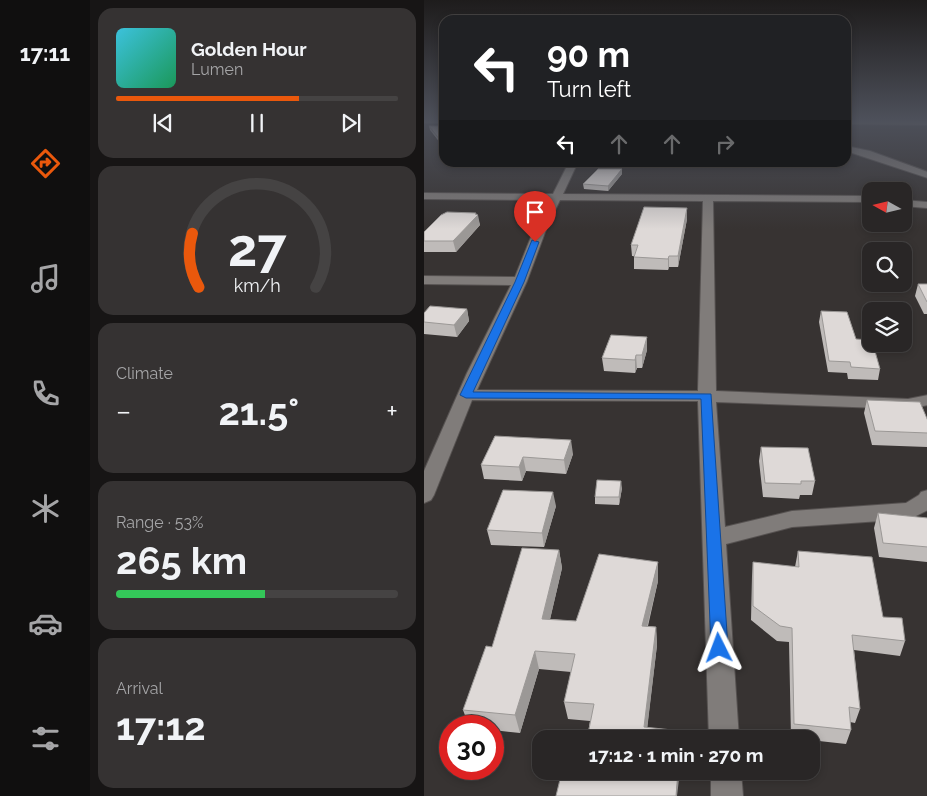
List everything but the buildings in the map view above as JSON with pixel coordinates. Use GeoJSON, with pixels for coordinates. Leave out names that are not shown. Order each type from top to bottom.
{"type":"FeatureCollection","features":[{"type":"Feature","properties":{"kind":"street"},"geometry":{"type":"LineString","coordinates":[[870,155],[927,175]]}},
{"type":"Feature","properties":{"kind":"street"},"geometry":{"type":"LineString","coordinates":[[424,495],[466,395],[520,282],[541,227],[571,167]]}},
{"type":"Feature","properties":{"kind":"street"},"geometry":{"type":"LineString","coordinates":[[424,196],[862,199]]}},
{"type":"Feature","properties":{"kind":"street"},"geometry":{"type":"LineString","coordinates":[[708,197],[706,396],[724,730]]}},
{"type":"Feature","properties":{"kind":"street"},"geometry":{"type":"LineString","coordinates":[[912,203],[927,204]]}},
{"type":"Feature","properties":{"kind":"street"},"geometry":{"type":"LineString","coordinates":[[424,280],[520,282]]}},
{"type":"Feature","properties":{"kind":"street"},"geometry":{"type":"LineString","coordinates":[[466,395],[706,396],[908,404],[927,400]]}},
{"type":"Feature","properties":{"kind":"street"},"geometry":{"type":"LineString","coordinates":[[714,538],[792,520],[910,511],[927,498]]}},
{"type":"Feature","properties":{"kind":"street"},"geometry":{"type":"LineString","coordinates":[[726,780],[727,796]]}},
{"type":"Feature","properties":{"kind":"route"},"geometry":{"type":"LineString","coordinates":[[535,242],[520,282],[466,395],[706,396],[719,648]]}}]}
